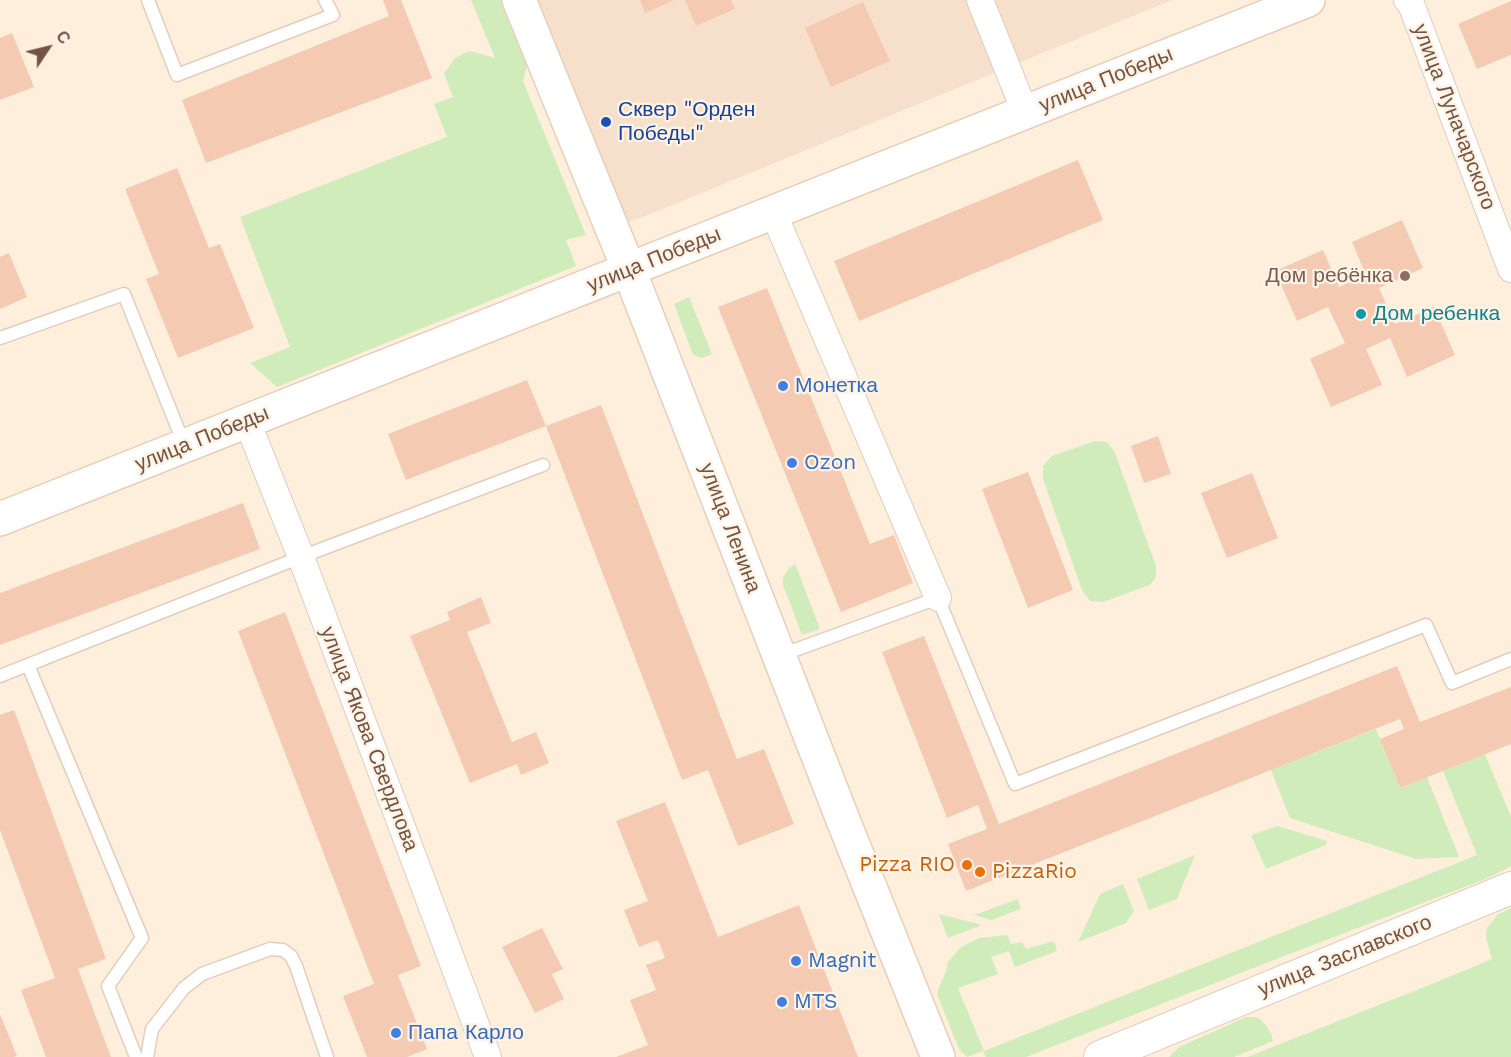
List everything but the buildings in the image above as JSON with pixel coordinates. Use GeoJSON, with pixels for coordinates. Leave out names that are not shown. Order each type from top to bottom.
{"type":"FeatureCollection","features":[{"type":"Feature","properties":{"kind":"main road","name":"улица Ленина"},"geometry":{"type":"LineString","coordinates":[[519,0],[629,270],[849,836],[938,1057]]}},
{"type":"Feature","properties":{"kind":"main road","name":"улица Победы"},"geometry":{"type":"LineString","coordinates":[[0,519],[1308,0]]}},
{"type":"Feature","properties":{"kind":"street"},"geometry":{"type":"LineString","coordinates":[[980,0],[1025,112]]}},
{"type":"Feature","properties":{"kind":"street","name":"улица Луначарского"},"geometry":{"type":"LineString","coordinates":[[1407,0],[1411,4],[1511,269]]}},
{"type":"Feature","properties":{"kind":"street"},"geometry":{"type":"LineString","coordinates":[[773,213],[938,598]]}},
{"type":"Feature","properties":{"kind":"street","name":"улица Якова Свердлова"},"geometry":{"type":"LineString","coordinates":[[247,421],[301,557],[488,1057]]}},
{"type":"Feature","properties":{"kind":"street","name":"улица Заславского"},"geometry":{"type":"LineString","coordinates":[[1100,1057],[1511,888]]}},
{"type":"Feature","properties":{"kind":"street","name":"улица Заславского"},"geometry":{"type":"LineString","coordinates":[[1151,1057],[1180,1024]]}},
{"type":"Feature","properties":{"kind":"lane"},"geometry":{"type":"LineString","coordinates":[[148,0],[177,75],[333,15],[325,0]]}},
{"type":"Feature","properties":{"kind":"lane"},"geometry":{"type":"LineString","coordinates":[[0,338],[124,294],[185,446]]}},
{"type":"Feature","properties":{"kind":"lane"},"geometry":{"type":"LineString","coordinates":[[0,676],[301,557],[543,465]]}},
{"type":"Feature","properties":{"kind":"lane"},"geometry":{"type":"LineString","coordinates":[[780,655],[938,598],[1016,784],[1426,625],[1452,683],[1511,659]]}},
{"type":"Feature","properties":{"kind":"lane"},"geometry":{"type":"LineString","coordinates":[[28,665],[142,938],[108,986],[136,1057]]}},
{"type":"Feature","properties":{"kind":"lane"},"geometry":{"type":"LineString","coordinates":[[147,1057],[152,1029],[184,988],[202,974],[270,950],[283,950],[291,956],[296,966],[327,1057]]}},
{"type":"Feature","properties":{"kind":"shaded area"},"geometry":{"type":"Polygon","coordinates":[[[519,0],[1172,0],[612,228],[519,0]]]}},
{"type":"Feature","properties":{"kind":"green space"},"geometry":{"type":"Polygon","coordinates":[[[471,0],[506,0],[529,57],[523,81],[586,235],[566,240],[576,266],[277,387],[250,363],[290,347],[240,217],[447,137],[434,104],[453,97],[444,74],[454,59],[470,51],[495,58],[471,0]]]}},
{"type":"Feature","properties":{"kind":"green space"},"geometry":{"type":"Polygon","coordinates":[[[689,297],[712,354],[702,358],[693,355],[674,304],[689,297]]]}},
{"type":"Feature","properties":{"kind":"green space"},"geometry":{"type":"Polygon","coordinates":[[[1095,441],[1107,442],[1115,453],[1156,566],[1156,577],[1150,585],[1103,602],[1090,601],[1082,590],[1043,479],[1043,466],[1052,456],[1095,441]]]}},
{"type":"Feature","properties":{"kind":"green space"},"geometry":{"type":"Polygon","coordinates":[[[795,563],[820,629],[802,635],[783,585],[783,578],[795,563]]]}},
{"type":"Feature","properties":{"kind":"green space"},"geometry":{"type":"Polygon","coordinates":[[[1376,729],[1400,788],[1427,777],[1459,857],[1416,859],[1290,818],[1271,770],[1376,729]]]}},
{"type":"Feature","properties":{"kind":"green space"},"geometry":{"type":"Polygon","coordinates":[[[1485,754],[1511,817],[1511,866],[1483,880],[1026,1057],[986,1057],[983,1051],[967,1057],[959,1049],[937,994],[948,962],[961,947],[979,938],[1007,935],[1011,944],[1022,942],[1026,949],[1054,941],[1057,951],[1015,967],[1009,951],[991,957],[998,974],[958,988],[984,1051],[1477,855],[1443,771],[1485,754]]]}},
{"type":"Feature","properties":{"kind":"green space"},"geometry":{"type":"Polygon","coordinates":[[[1278,826],[1327,841],[1326,845],[1266,869],[1251,835],[1278,826]]]}},
{"type":"Feature","properties":{"kind":"green space"},"geometry":{"type":"Polygon","coordinates":[[[1195,855],[1177,899],[1149,910],[1137,879],[1195,855]]]}},
{"type":"Feature","properties":{"kind":"green space"},"geometry":{"type":"Polygon","coordinates":[[[1123,884],[1134,911],[1126,923],[1078,942],[1100,894],[1123,884]]]}},
{"type":"Feature","properties":{"kind":"green space"},"geometry":{"type":"Polygon","coordinates":[[[1018,899],[1021,909],[991,920],[974,915],[1018,899]]]}},
{"type":"Feature","properties":{"kind":"green space"},"geometry":{"type":"Polygon","coordinates":[[[1511,908],[1511,1057],[1247,1057],[1492,959],[1486,938],[1487,928],[1497,915],[1511,908]]]}},
{"type":"Feature","properties":{"kind":"green space"},"geometry":{"type":"Polygon","coordinates":[[[939,914],[982,925],[948,938],[939,914]]]}},
{"type":"Feature","properties":{"kind":"green space"},"geometry":{"type":"Polygon","coordinates":[[[1246,1017],[1260,1019],[1271,1033],[1273,1041],[1234,1057],[1169,1057],[1179,1047],[1246,1017]]]}},
{"type":"Feature","properties":{"kind":"place","name":"Сквер \"Орден Победы\""},"geometry":{"type":"Point","coordinates":[606,122]}},
{"type":"Feature","properties":{"kind":"place","name":"Дом ребёнка"},"geometry":{"type":"Point","coordinates":[1405,276]}},
{"type":"Feature","properties":{"kind":"place","name":"Дом ребенка"},"geometry":{"type":"Point","coordinates":[1361,314]}},
{"type":"Feature","properties":{"kind":"place","name":"Монетка"},"geometry":{"type":"Point","coordinates":[783,386]}},
{"type":"Feature","properties":{"kind":"place","name":"Ozon"},"geometry":{"type":"Point","coordinates":[792,463]}},
{"type":"Feature","properties":{"kind":"place","name":"Pizza RIO"},"geometry":{"type":"Point","coordinates":[967,865]}},
{"type":"Feature","properties":{"kind":"place","name":"PizzaRio"},"geometry":{"type":"Point","coordinates":[980,872]}},
{"type":"Feature","properties":{"kind":"place","name":"Magnit"},"geometry":{"type":"Point","coordinates":[796,961]}},
{"type":"Feature","properties":{"kind":"place","name":"MTS"},"geometry":{"type":"Point","coordinates":[782,1002]}},
{"type":"Feature","properties":{"kind":"place","name":"Папа Карло"},"geometry":{"type":"Point","coordinates":[396,1033]}}]}
